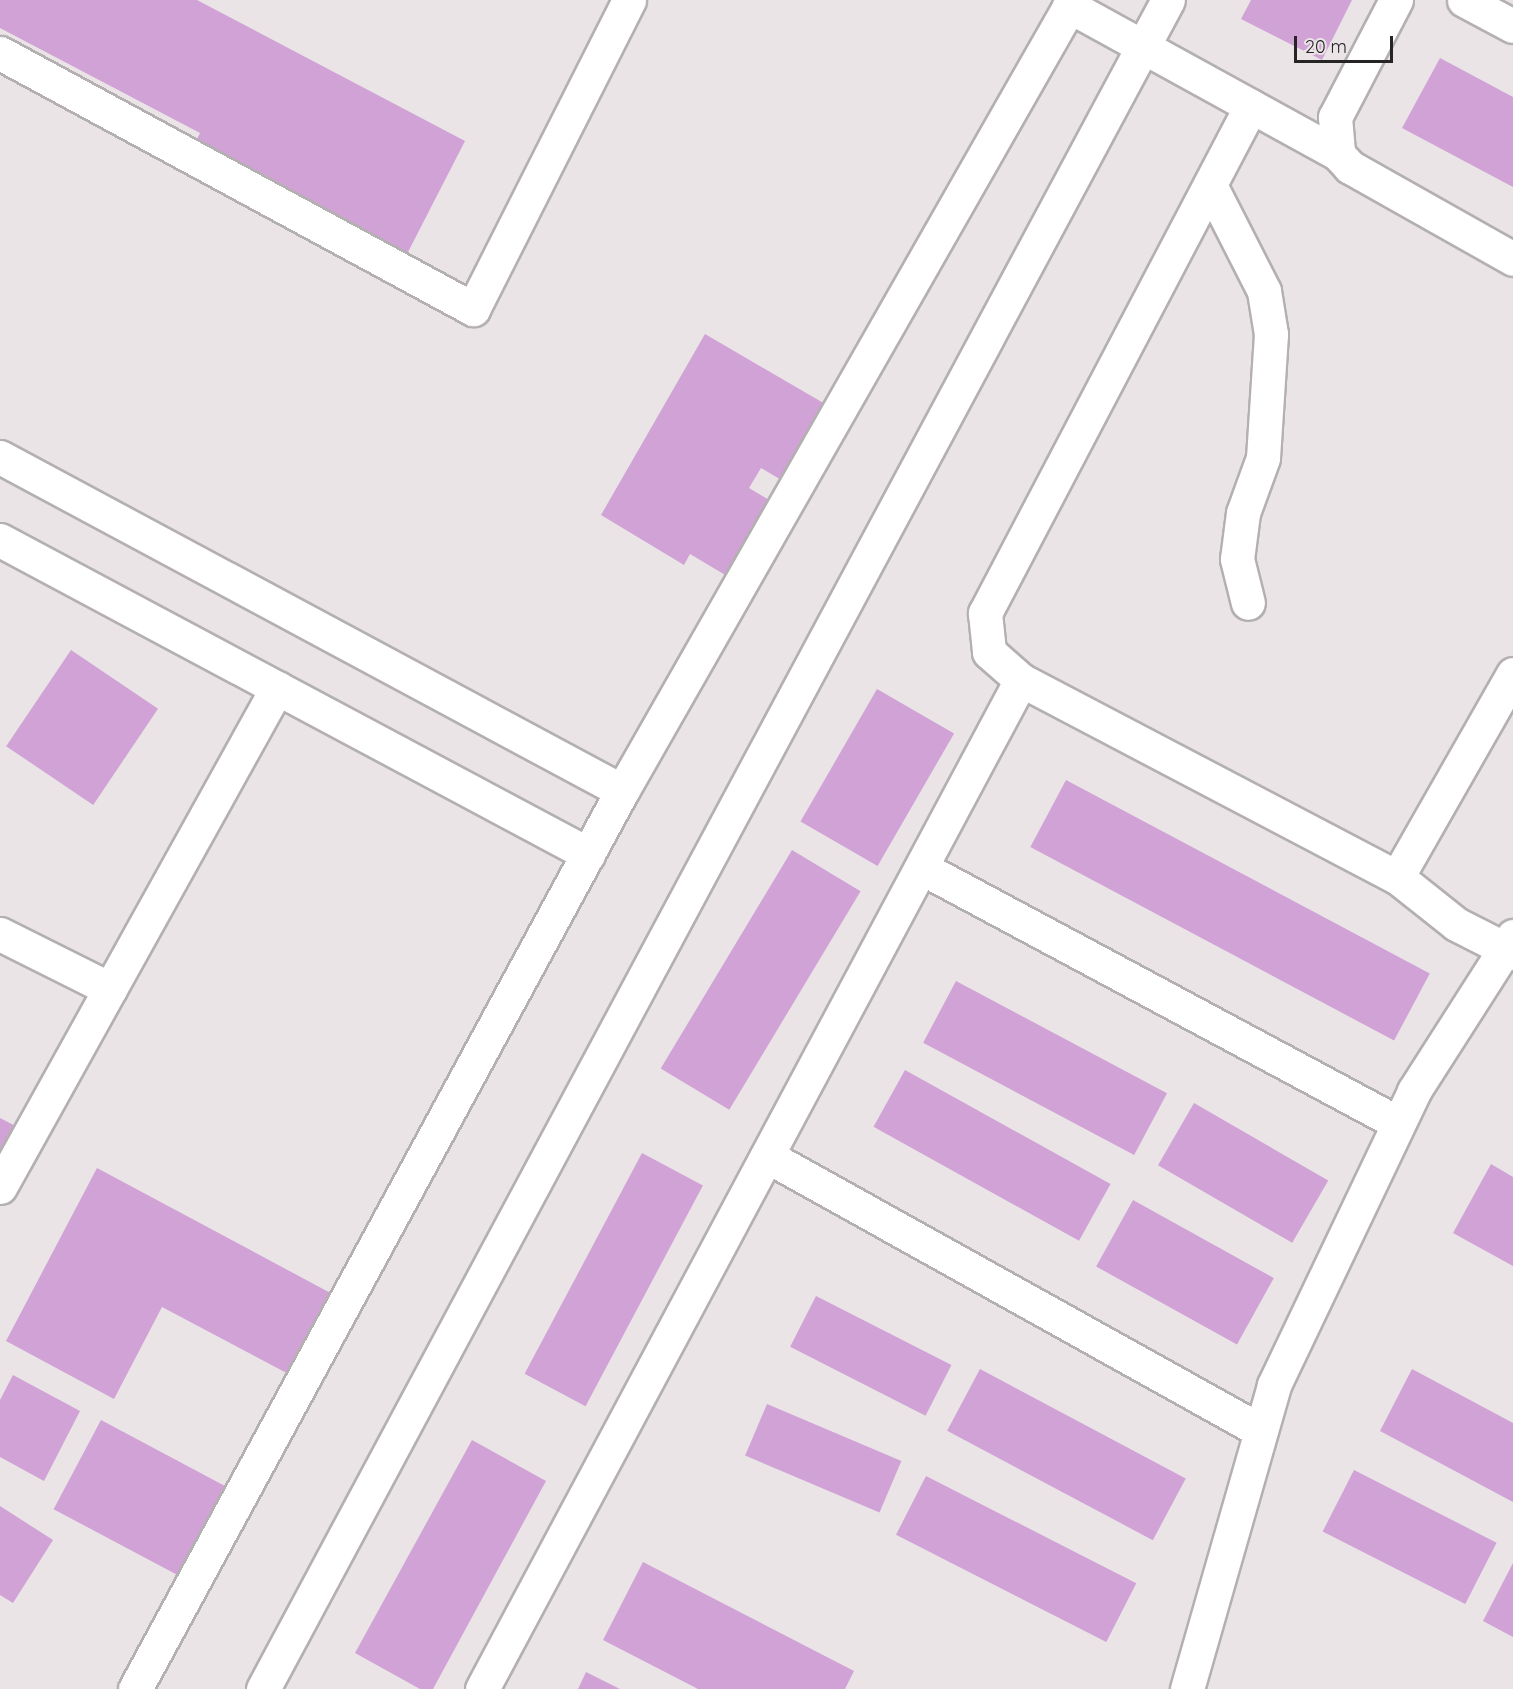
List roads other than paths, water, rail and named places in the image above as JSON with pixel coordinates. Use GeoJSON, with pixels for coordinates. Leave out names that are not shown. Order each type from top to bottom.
{"type":"FeatureCollection","features":[{"type":"Feature","properties":{"kind":"street"},"geometry":{"type":"LineString","coordinates":[[0,53],[473,309],[629,0]]}},
{"type":"Feature","properties":{"kind":"street"},"geometry":{"type":"LineString","coordinates":[[263,1689],[1168,0]]}},
{"type":"Feature","properties":{"kind":"street"},"geometry":{"type":"LineString","coordinates":[[1338,154],[1335,117],[1396,0]]}},
{"type":"Feature","properties":{"kind":"street"},"geometry":{"type":"LineString","coordinates":[[1464,0],[1513,26]]}},
{"type":"Feature","properties":{"kind":"street"},"geometry":{"type":"LineString","coordinates":[[135,1689],[622,791],[1071,3],[1142,46],[1338,154],[1350,167],[1513,259]]}},
{"type":"Feature","properties":{"kind":"street"},"geometry":{"type":"LineString","coordinates":[[1187,1689],[1274,1385],[1414,1091],[1510,946],[1456,924],[1397,877],[1021,680],[990,652],[985,613],[1251,106]]}},
{"type":"Feature","properties":{"kind":"street"},"geometry":{"type":"LineString","coordinates":[[1210,185],[1264,291],[1271,334],[1263,458],[1243,513],[1237,559],[1248,603]]}},
{"type":"Feature","properties":{"kind":"street"},"geometry":{"type":"LineString","coordinates":[[0,457],[622,791]]}},
{"type":"Feature","properties":{"kind":"street"},"geometry":{"type":"LineString","coordinates":[[0,540],[588,854]]}},
{"type":"Feature","properties":{"kind":"street"},"geometry":{"type":"LineString","coordinates":[[1397,877],[1513,674]]}},
{"type":"Feature","properties":{"kind":"street"},"geometry":{"type":"LineString","coordinates":[[482,1689],[1021,680]]}},
{"type":"Feature","properties":{"kind":"street"},"geometry":{"type":"LineString","coordinates":[[0,1187],[277,688]]}},
{"type":"Feature","properties":{"kind":"street"},"geometry":{"type":"LineString","coordinates":[[921,868],[1398,1123]]}},
{"type":"Feature","properties":{"kind":"street"},"geometry":{"type":"LineString","coordinates":[[0,933],[110,989]]}},
{"type":"Feature","properties":{"kind":"street"},"geometry":{"type":"LineString","coordinates":[[767,1156],[1261,1431]]}}]}
